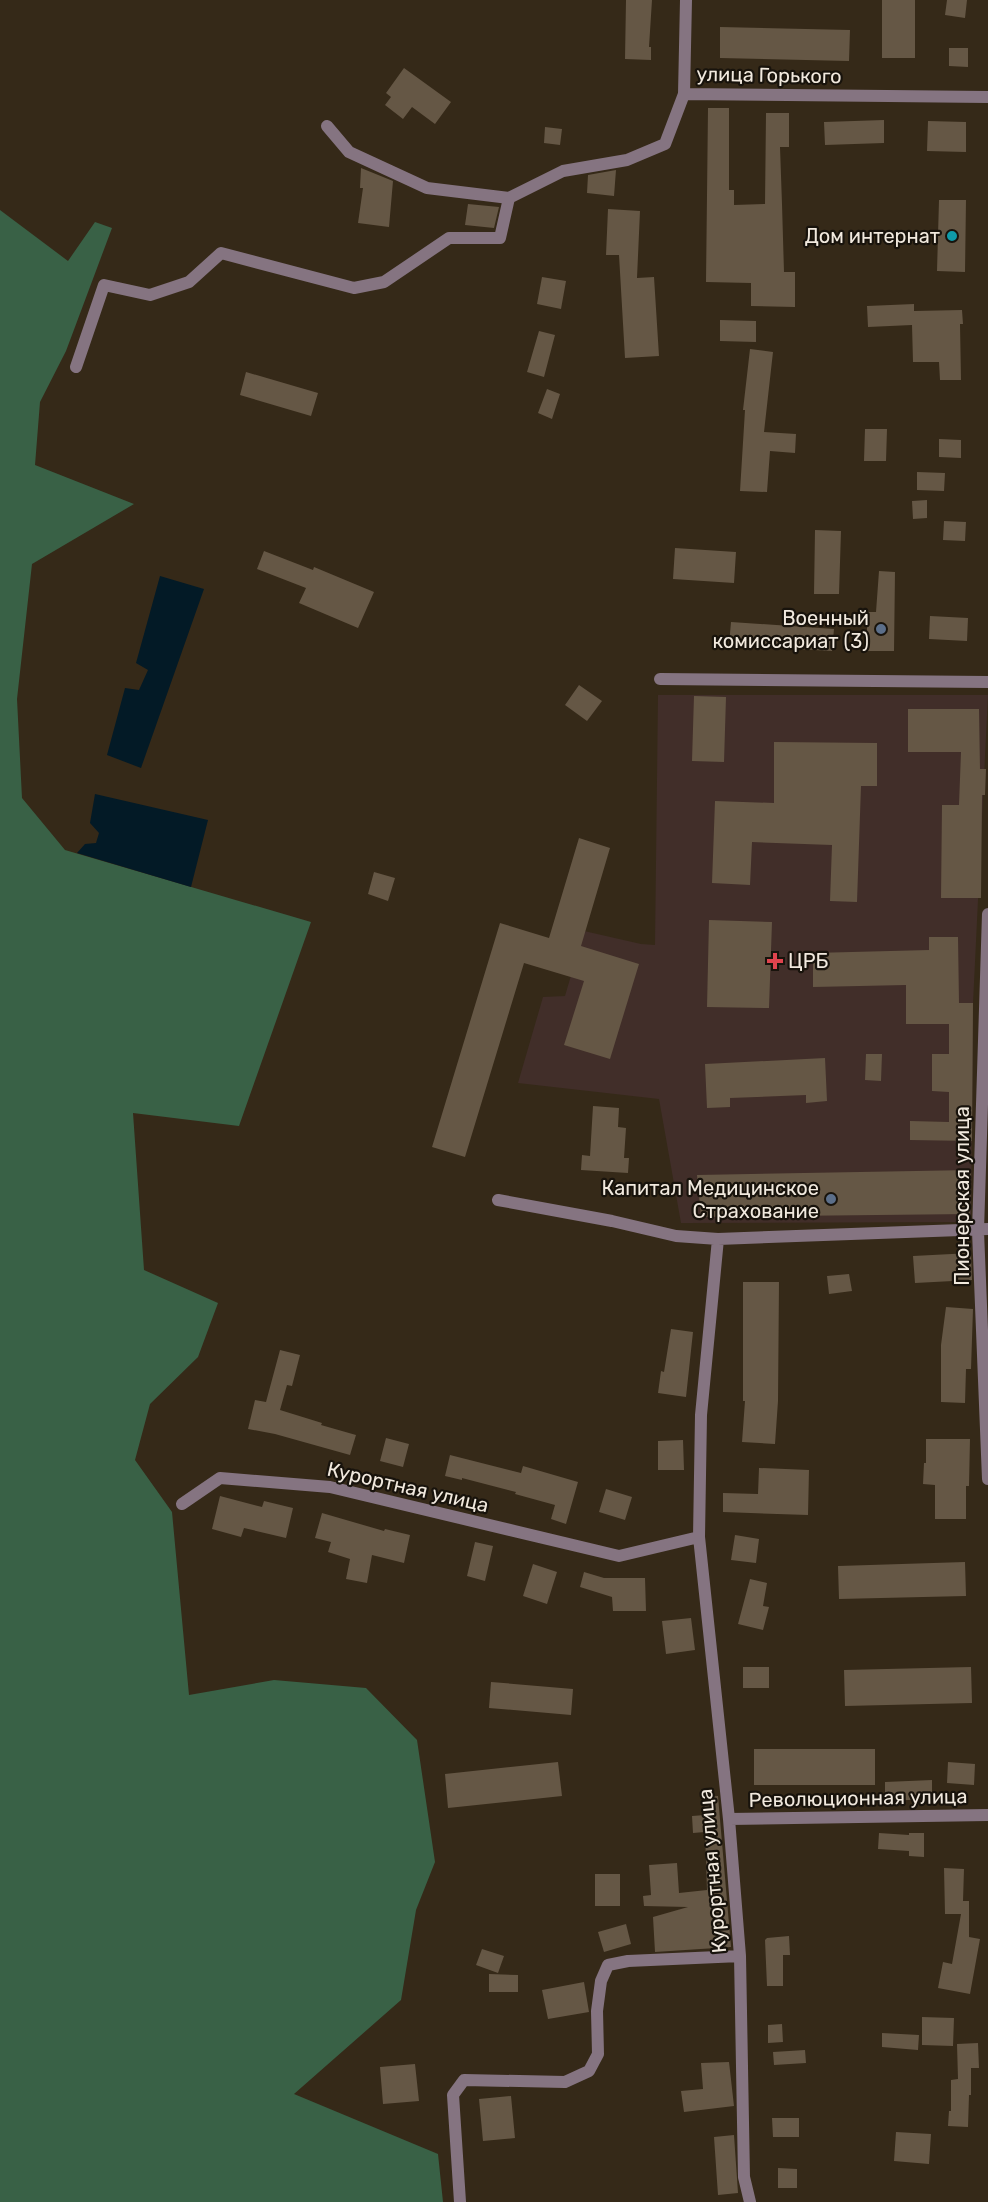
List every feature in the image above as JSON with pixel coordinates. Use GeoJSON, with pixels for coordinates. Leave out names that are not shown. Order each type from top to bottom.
{"type":"FeatureCollection","features":[{"type":"Feature","properties":{"kind":"street"},"geometry":{"type":"LineString","coordinates":[[684,94],[687,0]]}},
{"type":"Feature","properties":{"kind":"street","name":"улица Горького"},"geometry":{"type":"LineString","coordinates":[[509,198],[563,171],[627,160],[666,144],[684,94],[988,97]]}},
{"type":"Feature","properties":{"kind":"street"},"geometry":{"type":"LineString","coordinates":[[76,367],[104,285],[150,295],[189,282],[221,254],[354,288],[384,282],[449,238],[500,238],[509,198],[427,188],[349,152],[327,126]]}},
{"type":"Feature","properties":{"kind":"street"},"geometry":{"type":"LineString","coordinates":[[660,679],[988,682]]}},
{"type":"Feature","properties":{"kind":"street","name":"Пионерская улица"},"geometry":{"type":"LineString","coordinates":[[988,914],[983,1230],[988,1479]]}},
{"type":"Feature","properties":{"kind":"street"},"geometry":{"type":"LineString","coordinates":[[498,1200],[612,1221],[676,1236],[718,1239],[983,1230]]}},
{"type":"Feature","properties":{"kind":"street","name":"Курортная улица"},"geometry":{"type":"LineString","coordinates":[[718,1239],[701,1416],[699,1537],[729,1819],[740,1956],[744,2177],[750,2202]]}},
{"type":"Feature","properties":{"kind":"street","name":"Курортная улица"},"geometry":{"type":"LineString","coordinates":[[182,1504],[220,1478],[330,1487],[619,1556],[699,1537]]}},
{"type":"Feature","properties":{"kind":"street","name":"Революционная улица"},"geometry":{"type":"LineString","coordinates":[[729,1819],[988,1815]]}},
{"type":"Feature","properties":{"kind":"street"},"geometry":{"type":"LineString","coordinates":[[460,2202],[453,2095],[464,2080],[565,2082],[590,2072],[598,2054],[597,2011],[601,1981],[608,1965],[628,1961],[740,1956]]}},
{"type":"Feature","properties":{"kind":"shaded area","name":"ЦРБ"},"geometry":{"type":"Polygon","coordinates":[[[658,695],[988,695],[973,1003],[971,1222],[681,1223],[659,1099],[518,1083],[543,997],[565,996],[584,931],[655,945],[658,695]]]}},
{"type":"Feature","properties":{"kind":"green space"},"geometry":{"type":"Polygon","coordinates":[[[0,210],[68,261],[95,222],[112,228],[66,351],[40,402],[35,465],[134,504],[32,564],[17,699],[22,798],[65,850],[311,922],[239,1126],[133,1113],[144,1270],[218,1303],[198,1357],[150,1404],[135,1460],[172,1512],[189,1695],[274,1680],[366,1688],[417,1740],[435,1862],[416,1910],[401,2000],[294,2094],[438,2154],[443,2202],[0,2202],[0,210]]]}},
{"type":"Feature","properties":{"kind":"water"},"geometry":{"type":"Polygon","coordinates":[[[160,576],[204,589],[141,768],[107,755],[125,688],[139,690],[148,670],[136,663],[160,576]]]}},
{"type":"Feature","properties":{"kind":"water"},"geometry":{"type":"Polygon","coordinates":[[[95,794],[208,820],[191,887],[77,853],[85,844],[96,843],[99,833],[90,823],[95,794]]]}},
{"type":"Feature","properties":{"kind":"building"},"geometry":{"type":"Polygon","coordinates":[[[626,0],[652,0],[649,47],[651,47],[651,60],[625,59],[626,0]]]}},
{"type":"Feature","properties":{"kind":"building"},"geometry":{"type":"Polygon","coordinates":[[[882,0],[915,0],[915,58],[882,58],[882,0]]]}},
{"type":"Feature","properties":{"kind":"building"},"geometry":{"type":"Polygon","coordinates":[[[947,0],[967,0],[965,18],[945,15],[947,0]]]}},
{"type":"Feature","properties":{"kind":"building"},"geometry":{"type":"Polygon","coordinates":[[[720,27],[850,30],[849,61],[720,58],[720,27]]]}},
{"type":"Feature","properties":{"kind":"building"},"geometry":{"type":"Polygon","coordinates":[[[949,48],[968,48],[968,67],[949,66],[949,48]]]}},
{"type":"Feature","properties":{"kind":"building"},"geometry":{"type":"Polygon","coordinates":[[[404,68],[451,102],[435,124],[412,107],[403,119],[385,105],[391,97],[386,93],[404,68]]]}},
{"type":"Feature","properties":{"kind":"building"},"geometry":{"type":"Polygon","coordinates":[[[708,108],[729,108],[729,190],[734,190],[734,205],[765,204],[766,113],[789,113],[789,147],[780,147],[784,272],[795,272],[795,307],[751,306],[751,283],[706,282],[708,108]]]}},
{"type":"Feature","properties":{"kind":"building"},"geometry":{"type":"Polygon","coordinates":[[[884,120],[884,143],[825,145],[824,122],[884,120]]]}},
{"type":"Feature","properties":{"kind":"building"},"geometry":{"type":"Polygon","coordinates":[[[928,121],[966,122],[966,152],[927,151],[928,121]]]}},
{"type":"Feature","properties":{"kind":"building"},"geometry":{"type":"Polygon","coordinates":[[[545,127],[562,129],[560,145],[544,143],[545,127]]]}},
{"type":"Feature","properties":{"kind":"building"},"geometry":{"type":"Polygon","coordinates":[[[361,168],[393,181],[389,227],[358,223],[363,188],[360,188],[361,168]]]}},
{"type":"Feature","properties":{"kind":"building"},"geometry":{"type":"Polygon","coordinates":[[[616,170],[614,196],[587,193],[588,175],[616,170]]]}},
{"type":"Feature","properties":{"kind":"building","name":"Дом интернат"},"geometry":{"type":"Polygon","coordinates":[[[939,200],[966,200],[965,272],[937,271],[939,200]]]}},
{"type":"Feature","properties":{"kind":"building"},"geometry":{"type":"Polygon","coordinates":[[[468,204],[499,207],[494,228],[465,225],[468,204]]]}},
{"type":"Feature","properties":{"kind":"building"},"geometry":{"type":"Polygon","coordinates":[[[608,209],[640,211],[637,278],[654,277],[659,356],[625,358],[619,255],[606,255],[608,209]]]}},
{"type":"Feature","properties":{"kind":"building"},"geometry":{"type":"Polygon","coordinates":[[[542,277],[566,281],[561,309],[537,304],[542,277]]]}},
{"type":"Feature","properties":{"kind":"building"},"geometry":{"type":"Polygon","coordinates":[[[914,304],[914,311],[962,310],[961,380],[940,380],[939,362],[913,362],[912,325],[868,327],[867,306],[914,304]]]}},
{"type":"Feature","properties":{"kind":"building"},"geometry":{"type":"Polygon","coordinates":[[[720,320],[756,321],[756,342],[720,341],[720,320]]]}},
{"type":"Feature","properties":{"kind":"building"},"geometry":{"type":"Polygon","coordinates":[[[539,331],[555,335],[544,377],[527,372],[539,331]]]}},
{"type":"Feature","properties":{"kind":"building"},"geometry":{"type":"Polygon","coordinates":[[[750,349],[773,352],[764,432],[796,434],[795,453],[770,451],[767,492],[740,491],[745,410],[743,410],[750,349]]]}},
{"type":"Feature","properties":{"kind":"building"},"geometry":{"type":"Polygon","coordinates":[[[246,372],[318,393],[311,416],[240,395],[246,372]]]}},
{"type":"Feature","properties":{"kind":"building"},"geometry":{"type":"Polygon","coordinates":[[[547,389],[560,394],[552,419],[538,413],[547,389]]]}},
{"type":"Feature","properties":{"kind":"building"},"geometry":{"type":"Polygon","coordinates":[[[865,429],[887,429],[886,461],[864,461],[865,429]]]}},
{"type":"Feature","properties":{"kind":"building"},"geometry":{"type":"Polygon","coordinates":[[[939,439],[961,440],[961,458],[939,457],[939,439]]]}},
{"type":"Feature","properties":{"kind":"building"},"geometry":{"type":"Polygon","coordinates":[[[917,472],[945,473],[944,491],[917,490],[917,472]]]}},
{"type":"Feature","properties":{"kind":"building"},"geometry":{"type":"Polygon","coordinates":[[[927,500],[927,518],[913,519],[912,501],[927,500]]]}},
{"type":"Feature","properties":{"kind":"building"},"geometry":{"type":"Polygon","coordinates":[[[944,521],[966,522],[965,541],[943,540],[944,521]]]}},
{"type":"Feature","properties":{"kind":"building"},"geometry":{"type":"Polygon","coordinates":[[[815,530],[841,531],[839,594],[814,594],[815,530]]]}},
{"type":"Feature","properties":{"kind":"building"},"geometry":{"type":"Polygon","coordinates":[[[675,548],[736,552],[734,583],[673,579],[675,548]]]}},
{"type":"Feature","properties":{"kind":"building"},"geometry":{"type":"Polygon","coordinates":[[[264,551],[313,570],[314,567],[374,592],[358,628],[299,603],[306,588],[257,569],[264,551]]]}},
{"type":"Feature","properties":{"kind":"building"},"geometry":{"type":"Polygon","coordinates":[[[879,571],[895,572],[894,651],[867,651],[867,612],[876,612],[879,571]]]}},
{"type":"Feature","properties":{"kind":"building"},"geometry":{"type":"Polygon","coordinates":[[[930,616],[968,618],[967,641],[929,639],[930,616]]]}},
{"type":"Feature","properties":{"kind":"building"},"geometry":{"type":"Polygon","coordinates":[[[731,622],[834,629],[832,651],[729,645],[731,622]]]}},
{"type":"Feature","properties":{"kind":"building"},"geometry":{"type":"Polygon","coordinates":[[[579,685],[602,701],[587,721],[565,705],[579,685]]]}},
{"type":"Feature","properties":{"kind":"building"},"geometry":{"type":"Polygon","coordinates":[[[694,696],[726,697],[724,762],[692,761],[694,696]]]}},
{"type":"Feature","properties":{"kind":"building"},"geometry":{"type":"Polygon","coordinates":[[[908,709],[979,709],[980,769],[986,769],[985,795],[982,795],[981,898],[941,898],[942,805],[959,805],[961,752],[908,752],[908,709]]]}},
{"type":"Feature","properties":{"kind":"building"},"geometry":{"type":"Polygon","coordinates":[[[774,742],[877,743],[877,786],[861,786],[857,902],[830,901],[832,845],[752,842],[750,885],[712,883],[715,801],[774,803],[774,742]]]}},
{"type":"Feature","properties":{"kind":"building"},"geometry":{"type":"Polygon","coordinates":[[[579,838],[610,848],[581,946],[639,964],[610,1059],[564,1045],[584,981],[524,963],[465,1157],[432,1147],[500,923],[549,938],[579,838]]]}},
{"type":"Feature","properties":{"kind":"building"},"geometry":{"type":"Polygon","coordinates":[[[374,872],[395,878],[388,901],[368,894],[374,872]]]}},
{"type":"Feature","properties":{"kind":"building"},"geometry":{"type":"Polygon","coordinates":[[[709,920],[772,922],[769,1008],[707,1007],[709,920]]]}},
{"type":"Feature","properties":{"kind":"building"},"geometry":{"type":"Polygon","coordinates":[[[929,937],[958,937],[959,1003],[973,1003],[972,1141],[910,1140],[910,1121],[949,1122],[949,1092],[932,1091],[932,1054],[949,1054],[949,1024],[906,1024],[906,985],[813,987],[813,953],[929,950],[929,937]]]}},
{"type":"Feature","properties":{"kind":"building"},"geometry":{"type":"Polygon","coordinates":[[[866,1054],[882,1054],[881,1081],[865,1080],[866,1054]]]}},
{"type":"Feature","properties":{"kind":"building"},"geometry":{"type":"Polygon","coordinates":[[[825,1058],[827,1101],[806,1103],[806,1095],[730,1098],[730,1107],[707,1108],[705,1064],[825,1058]]]}},
{"type":"Feature","properties":{"kind":"building"},"geometry":{"type":"Polygon","coordinates":[[[593,1106],[619,1108],[618,1127],[626,1128],[624,1158],[629,1158],[628,1173],[581,1170],[582,1155],[590,1156],[593,1106]]]}},
{"type":"Feature","properties":{"kind":"building"},"geometry":{"type":"Polygon","coordinates":[[[971,1170],[970,1214],[701,1217],[697,1175],[971,1170]]]}},
{"type":"Feature","properties":{"kind":"building"},"geometry":{"type":"Polygon","coordinates":[[[971,1253],[972,1280],[915,1283],[913,1256],[971,1253]]]}},
{"type":"Feature","properties":{"kind":"building"},"geometry":{"type":"Polygon","coordinates":[[[849,1274],[852,1291],[829,1294],[827,1276],[849,1274]]]}},
{"type":"Feature","properties":{"kind":"building"},"geometry":{"type":"Polygon","coordinates":[[[743,1282],[779,1282],[778,1401],[775,1444],[742,1442],[745,1401],[743,1401],[743,1282]]]}},
{"type":"Feature","properties":{"kind":"building"},"geometry":{"type":"Polygon","coordinates":[[[946,1307],[973,1309],[971,1369],[966,1369],[965,1403],[941,1402],[941,1345],[946,1307]]]}},
{"type":"Feature","properties":{"kind":"building"},"geometry":{"type":"Polygon","coordinates":[[[671,1329],[693,1332],[686,1397],[658,1393],[671,1329]]]}},
{"type":"Feature","properties":{"kind":"building"},"geometry":{"type":"Polygon","coordinates":[[[280,1350],[300,1355],[292,1386],[287,1385],[280,1410],[356,1435],[350,1455],[275,1434],[248,1429],[255,1400],[266,1402],[280,1350]]]}},
{"type":"Feature","properties":{"kind":"building"},"geometry":{"type":"Polygon","coordinates":[[[386,1438],[409,1444],[403,1467],[380,1461],[386,1438]]]}},
{"type":"Feature","properties":{"kind":"building"},"geometry":{"type":"Polygon","coordinates":[[[926,1439],[970,1439],[966,1519],[935,1519],[935,1485],[923,1484],[926,1439]]]}},
{"type":"Feature","properties":{"kind":"building"},"geometry":{"type":"Polygon","coordinates":[[[683,1440],[684,1470],[658,1470],[658,1441],[683,1440]]]}},
{"type":"Feature","properties":{"kind":"building"},"geometry":{"type":"Polygon","coordinates":[[[450,1455],[521,1473],[523,1466],[578,1482],[566,1524],[551,1519],[555,1505],[515,1494],[516,1492],[445,1476],[450,1455]]]}},
{"type":"Feature","properties":{"kind":"building"},"geometry":{"type":"Polygon","coordinates":[[[759,1468],[809,1470],[808,1515],[723,1512],[723,1493],[758,1494],[759,1468]]]}},
{"type":"Feature","properties":{"kind":"building"},"geometry":{"type":"Polygon","coordinates":[[[606,1489],[632,1497],[625,1520],[599,1512],[606,1489]]]}},
{"type":"Feature","properties":{"kind":"building"},"geometry":{"type":"Polygon","coordinates":[[[220,1496],[262,1507],[264,1501],[293,1508],[286,1538],[244,1528],[241,1537],[212,1529],[220,1496]]]}},
{"type":"Feature","properties":{"kind":"building"},"geometry":{"type":"Polygon","coordinates":[[[322,1513],[384,1531],[385,1529],[410,1535],[404,1563],[372,1555],[367,1583],[346,1579],[350,1559],[328,1552],[331,1542],[315,1538],[322,1513]]]}},
{"type":"Feature","properties":{"kind":"building"},"geometry":{"type":"Polygon","coordinates":[[[735,1535],[759,1539],[756,1563],[731,1560],[735,1535]]]}},
{"type":"Feature","properties":{"kind":"building"},"geometry":{"type":"Polygon","coordinates":[[[475,1542],[493,1546],[485,1581],[467,1576],[475,1542]]]}},
{"type":"Feature","properties":{"kind":"building"},"geometry":{"type":"Polygon","coordinates":[[[965,1562],[966,1596],[839,1599],[838,1566],[965,1562]]]}},
{"type":"Feature","properties":{"kind":"building"},"geometry":{"type":"Polygon","coordinates":[[[533,1564],[557,1572],[547,1604],[523,1596],[533,1564]]]}},
{"type":"Feature","properties":{"kind":"building"},"geometry":{"type":"Polygon","coordinates":[[[584,1572],[604,1578],[645,1578],[646,1611],[613,1611],[612,1597],[580,1587],[584,1572]]]}},
{"type":"Feature","properties":{"kind":"building"},"geometry":{"type":"Polygon","coordinates":[[[750,1579],[767,1583],[763,1606],[769,1607],[763,1630],[738,1624],[750,1579]]]}},
{"type":"Feature","properties":{"kind":"building"},"geometry":{"type":"Polygon","coordinates":[[[691,1618],[695,1650],[666,1654],[662,1621],[691,1618]]]}},
{"type":"Feature","properties":{"kind":"building"},"geometry":{"type":"Polygon","coordinates":[[[743,1667],[769,1667],[769,1688],[743,1688],[743,1667]]]}},
{"type":"Feature","properties":{"kind":"building"},"geometry":{"type":"Polygon","coordinates":[[[971,1667],[972,1703],[845,1706],[844,1670],[971,1667]]]}},
{"type":"Feature","properties":{"kind":"building"},"geometry":{"type":"Polygon","coordinates":[[[491,1682],[573,1689],[571,1715],[489,1708],[491,1682]]]}},
{"type":"Feature","properties":{"kind":"building"},"geometry":{"type":"Polygon","coordinates":[[[754,1749],[875,1749],[875,1785],[754,1785],[754,1749]]]}},
{"type":"Feature","properties":{"kind":"building"},"geometry":{"type":"Polygon","coordinates":[[[558,1762],[562,1796],[448,1808],[445,1774],[558,1762]]]}},
{"type":"Feature","properties":{"kind":"building"},"geometry":{"type":"Polygon","coordinates":[[[948,1762],[975,1764],[974,1785],[947,1783],[948,1762]]]}},
{"type":"Feature","properties":{"kind":"building"},"geometry":{"type":"Polygon","coordinates":[[[932,1780],[932,1799],[885,1801],[885,1782],[932,1780]]]}},
{"type":"Feature","properties":{"kind":"building"},"geometry":{"type":"Polygon","coordinates":[[[718,1796],[731,1947],[655,1952],[653,1917],[688,1907],[644,1906],[643,1896],[651,1895],[649,1865],[677,1863],[679,1893],[707,1890],[705,1832],[693,1833],[692,1816],[705,1815],[704,1797],[718,1796]]]}},
{"type":"Feature","properties":{"kind":"building"},"geometry":{"type":"Polygon","coordinates":[[[879,1833],[909,1835],[909,1833],[924,1833],[924,1857],[909,1856],[909,1851],[878,1849],[879,1833]]]}},
{"type":"Feature","properties":{"kind":"building"},"geometry":{"type":"Polygon","coordinates":[[[944,1868],[964,1869],[963,1901],[969,1901],[969,1937],[980,1939],[970,1994],[938,1988],[943,1962],[952,1964],[961,1914],[945,1914],[944,1868]]]}},
{"type":"Feature","properties":{"kind":"building"},"geometry":{"type":"Polygon","coordinates":[[[595,1874],[620,1874],[620,1906],[595,1906],[595,1874]]]}},
{"type":"Feature","properties":{"kind":"building"},"geometry":{"type":"Polygon","coordinates":[[[626,1924],[631,1944],[604,1952],[598,1932],[626,1924]]]}},
{"type":"Feature","properties":{"kind":"building"},"geometry":{"type":"Polygon","coordinates":[[[789,1936],[790,1955],[783,1955],[783,1986],[767,1986],[765,1940],[789,1936]]]}},
{"type":"Feature","properties":{"kind":"building"},"geometry":{"type":"Polygon","coordinates":[[[482,1949],[504,1956],[498,1973],[476,1965],[482,1949]]]}},
{"type":"Feature","properties":{"kind":"building"},"geometry":{"type":"Polygon","coordinates":[[[489,1974],[518,1975],[518,1992],[489,1992],[489,1974]]]}},
{"type":"Feature","properties":{"kind":"building"},"geometry":{"type":"Polygon","coordinates":[[[584,1982],[589,2012],[548,2019],[542,1990],[584,1982]]]}},
{"type":"Feature","properties":{"kind":"building"},"geometry":{"type":"Polygon","coordinates":[[[922,2017],[954,2018],[953,2046],[922,2045],[922,2017]]]}},
{"type":"Feature","properties":{"kind":"building"},"geometry":{"type":"Polygon","coordinates":[[[782,2024],[783,2042],[768,2043],[768,2025],[782,2024]]]}},
{"type":"Feature","properties":{"kind":"building"},"geometry":{"type":"Polygon","coordinates":[[[882,2033],[919,2035],[918,2050],[882,2047],[882,2033]]]}},
{"type":"Feature","properties":{"kind":"building"},"geometry":{"type":"Polygon","coordinates":[[[978,2043],[979,2068],[971,2068],[968,2127],[948,2126],[949,2111],[951,2111],[951,2080],[958,2079],[957,2044],[978,2043]]]}},
{"type":"Feature","properties":{"kind":"building"},"geometry":{"type":"Polygon","coordinates":[[[805,2050],[806,2063],[774,2065],[773,2052],[805,2050]]]}},
{"type":"Feature","properties":{"kind":"building"},"geometry":{"type":"Polygon","coordinates":[[[729,2062],[734,2106],[684,2112],[681,2091],[703,2089],[701,2063],[729,2062]]]}},
{"type":"Feature","properties":{"kind":"building"},"geometry":{"type":"Polygon","coordinates":[[[415,2064],[419,2101],[383,2104],[380,2067],[415,2064]]]}},
{"type":"Feature","properties":{"kind":"building"},"geometry":{"type":"Polygon","coordinates":[[[511,2096],[515,2138],[483,2141],[479,2099],[511,2096]]]}},
{"type":"Feature","properties":{"kind":"building"},"geometry":{"type":"Polygon","coordinates":[[[772,2118],[799,2118],[799,2137],[773,2137],[772,2118]]]}},
{"type":"Feature","properties":{"kind":"building"},"geometry":{"type":"Polygon","coordinates":[[[896,2132],[931,2134],[929,2164],[894,2161],[896,2132]]]}},
{"type":"Feature","properties":{"kind":"building"},"geometry":{"type":"Polygon","coordinates":[[[734,2135],[738,2193],[718,2195],[714,2137],[734,2135]]]}},
{"type":"Feature","properties":{"kind":"building"},"geometry":{"type":"Polygon","coordinates":[[[778,2168],[797,2169],[797,2188],[778,2188],[778,2168]]]}},
{"type":"Feature","properties":{"kind":"place","name":"Дом интернат"},"geometry":{"type":"Point","coordinates":[952,236]}},
{"type":"Feature","properties":{"kind":"place","name":"Военный комиссариат (3)"},"geometry":{"type":"Point","coordinates":[881,629]}},
{"type":"Feature","properties":{"kind":"place","name":"ЦРБ"},"geometry":{"type":"Point","coordinates":[775,961]}},
{"type":"Feature","properties":{"kind":"place","name":"Капитал Медицинское Страхование"},"geometry":{"type":"Point","coordinates":[831,1199]}}]}
